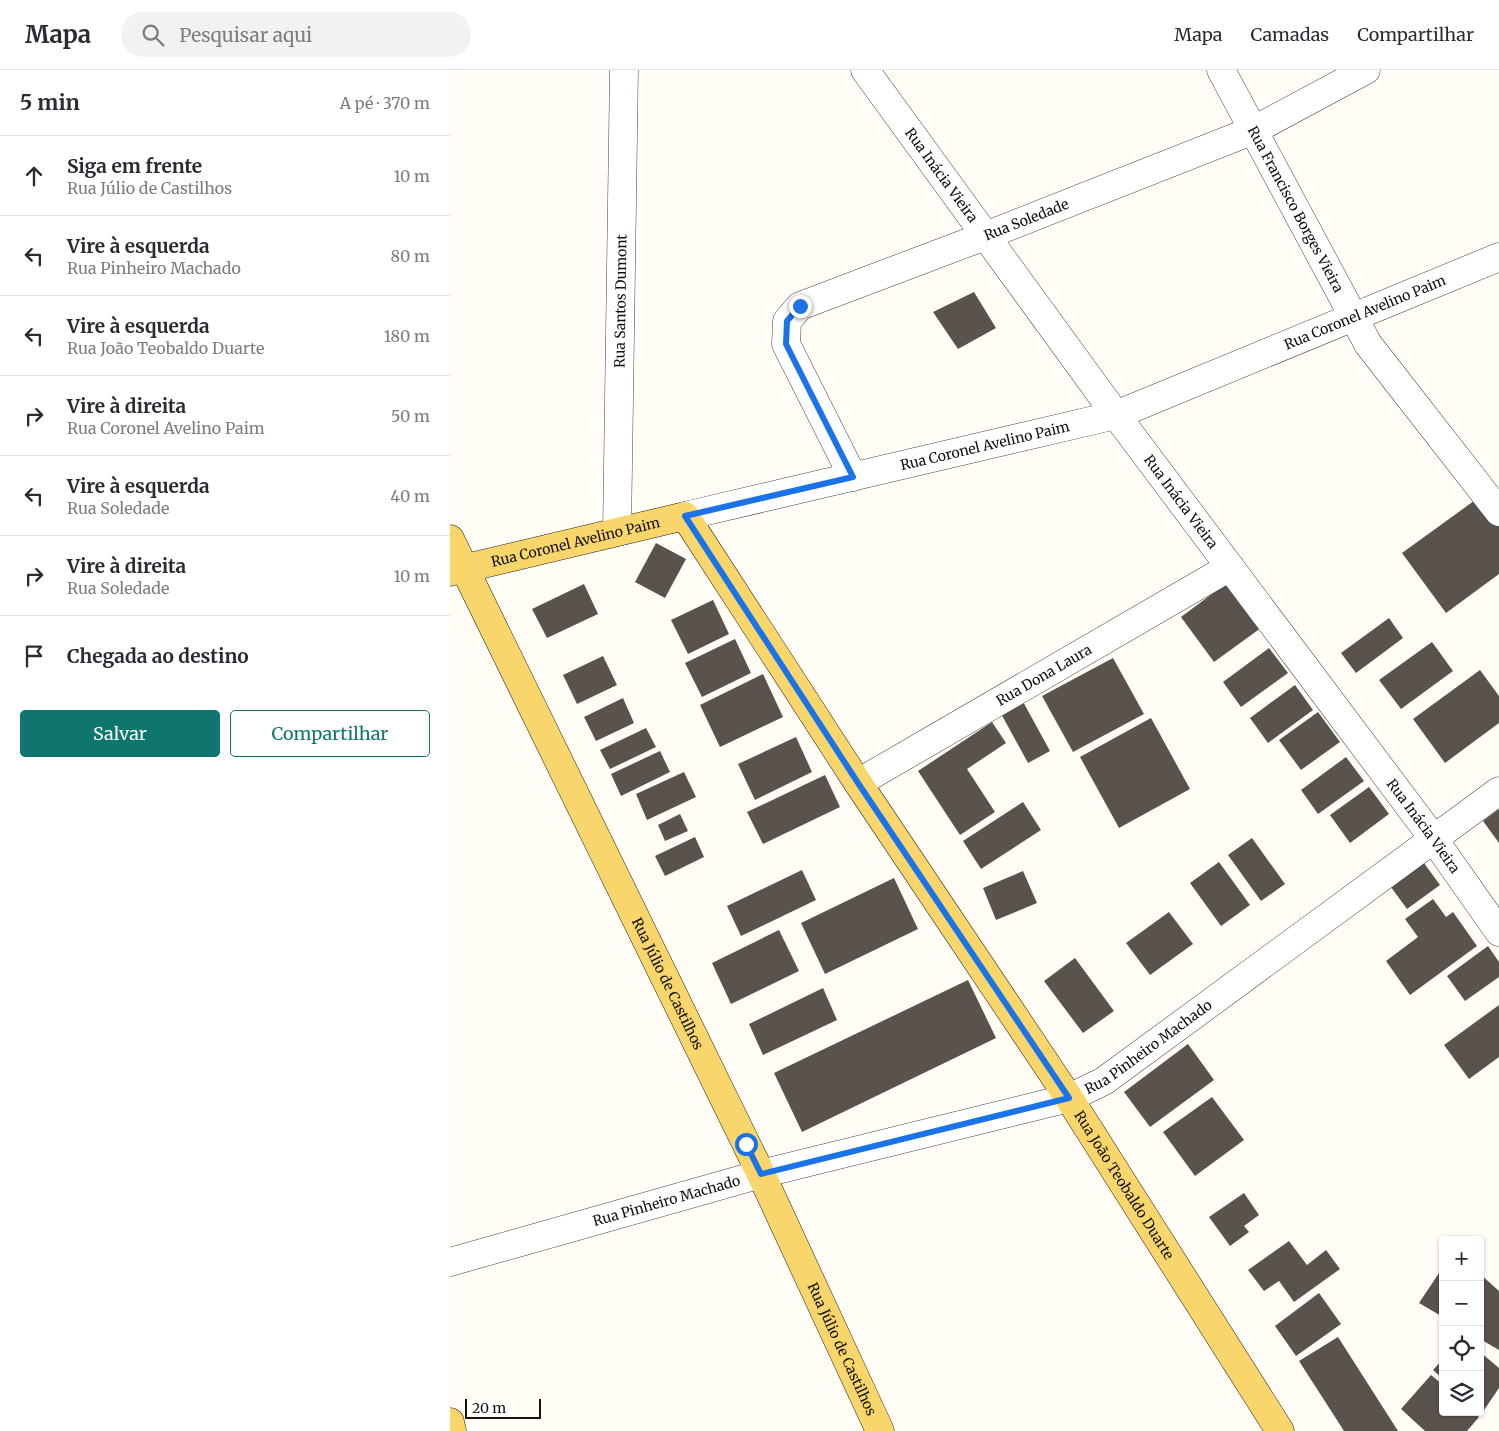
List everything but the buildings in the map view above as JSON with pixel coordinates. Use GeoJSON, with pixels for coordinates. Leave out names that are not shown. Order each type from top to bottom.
{"type":"FeatureCollection","features":[{"type":"Feature","properties":{"kind":"main road","name":"Rua Coronel Avelino Paim"},"geometry":{"type":"LineString","coordinates":[[457,570],[685,516]]}},
{"type":"Feature","properties":{"kind":"main road","name":"Rua João Teobaldo Duarte"},"geometry":{"type":"LineString","coordinates":[[685,516],[858,783],[1069,1098],[1280,1431]]}},
{"type":"Feature","properties":{"kind":"main road","name":"Rua Júlio de Castilhos"},"geometry":{"type":"LineString","coordinates":[[450,539],[457,570],[761,1174],[880,1431]]}},
{"type":"Feature","properties":{"kind":"main road"},"geometry":{"type":"LineString","coordinates":[[450,1422],[452,1431]]}},
{"type":"Feature","properties":{"kind":"street","name":"Rua Santos Dumont"},"geometry":{"type":"LineString","coordinates":[[617,532],[624,70]]}},
{"type":"Feature","properties":{"kind":"street","name":"Rua Inácia Vieira"},"geometry":{"type":"LineString","coordinates":[[865,70],[1116,415],[1433,838],[1499,932]]}},
{"type":"Feature","properties":{"kind":"street","name":"Rua Francisco Borges Vieira"},"geometry":{"type":"LineString","coordinates":[[1221,70],[1352,318],[1368,344],[1499,512]]}},
{"type":"Feature","properties":{"kind":"street","name":"Rua Soledade"},"geometry":{"type":"LineString","coordinates":[[853,477],[786,344],[787,321],[800,306],[985,236],[1254,130],[1366,70]]}},
{"type":"Feature","properties":{"kind":"street","name":"Rua Coronel Avelino Paim"},"geometry":{"type":"LineString","coordinates":[[685,516],[1116,415],[1499,258]]}},
{"type":"Feature","properties":{"kind":"street","name":"Rua Dona Laura"},"geometry":{"type":"LineString","coordinates":[[858,783],[1230,567]]}},
{"type":"Feature","properties":{"kind":"street","name":"Rua Pinheiro Machado"},"geometry":{"type":"LineString","coordinates":[[450,1262],[761,1174],[1069,1098],[1104,1081],[1499,790]]}},
{"type":"Feature","properties":{"kind":"route"},"geometry":{"type":"LineString","coordinates":[[746,1144],[761,1174],[1069,1098],[858,783],[685,516],[853,477],[786,344],[787,321],[800,306]]}}]}
